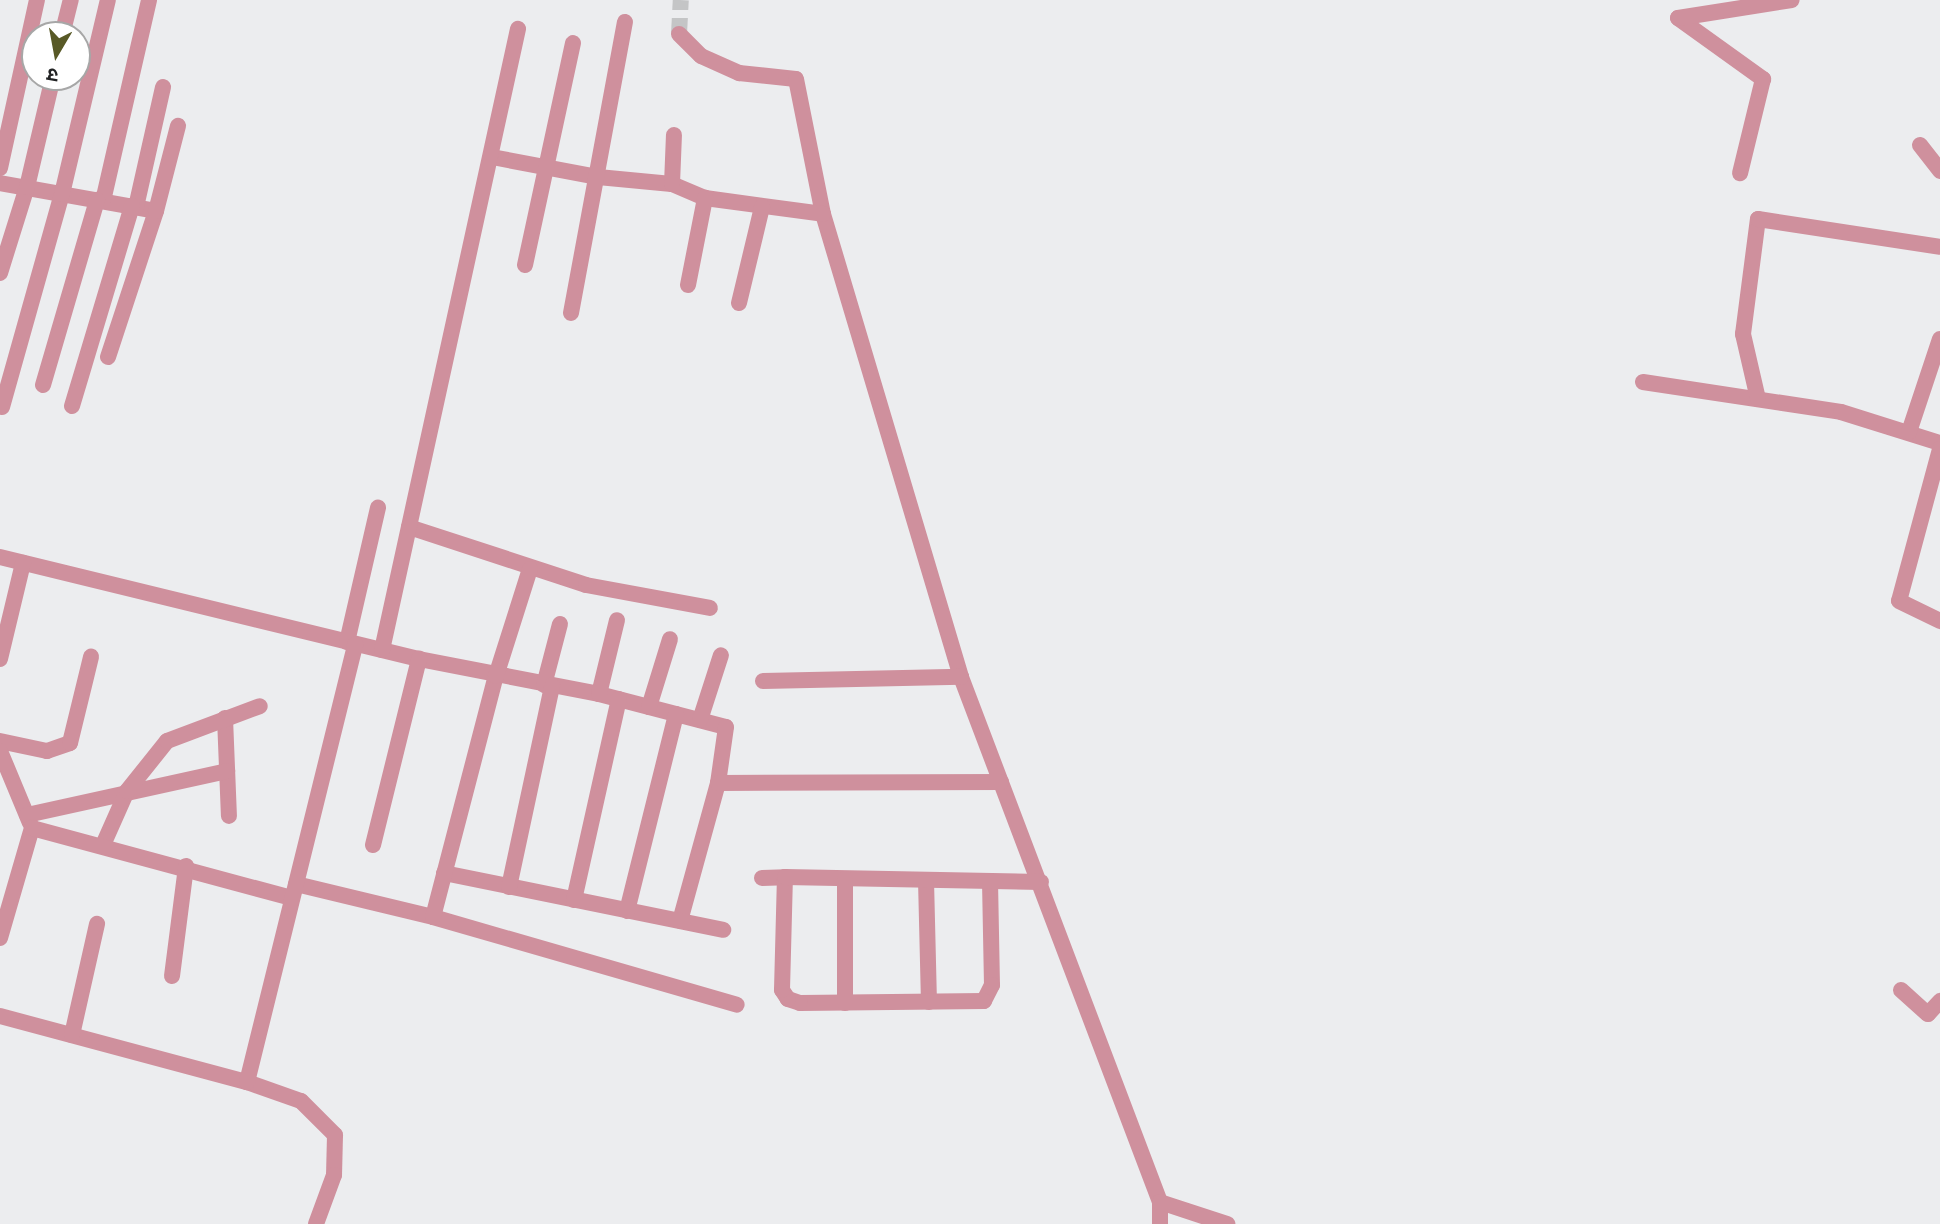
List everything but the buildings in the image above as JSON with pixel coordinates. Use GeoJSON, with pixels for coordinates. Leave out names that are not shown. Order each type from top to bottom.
{"type":"FeatureCollection","features":[{"type":"Feature","properties":{"kind":"street"},"geometry":{"type":"LineString","coordinates":[[0,168],[37,0]]}},
{"type":"Feature","properties":{"kind":"street"},"geometry":{"type":"LineString","coordinates":[[66,21],[71,0]]}},
{"type":"Feature","properties":{"kind":"street"},"geometry":{"type":"LineString","coordinates":[[2,407],[62,194],[108,0]]}},
{"type":"Feature","properties":{"kind":"street"},"geometry":{"type":"LineString","coordinates":[[43,386],[100,201],[149,0]]}},
{"type":"Feature","properties":{"kind":"street"},"geometry":{"type":"LineString","coordinates":[[1740,173],[1763,79],[1678,18],[1792,0]]}},
{"type":"Feature","properties":{"kind":"street"},"geometry":{"type":"LineString","coordinates":[[571,313],[625,22]]}},
{"type":"Feature","properties":{"kind":"street"},"geometry":{"type":"LineString","coordinates":[[382,650],[518,29]]}},
{"type":"Feature","properties":{"kind":"street"},"geometry":{"type":"LineString","coordinates":[[679,34],[701,56],[739,73],[796,79],[823,214],[961,677],[1041,882],[1160,1202],[1160,1224]]}},
{"type":"Feature","properties":{"kind":"street"},"geometry":{"type":"LineString","coordinates":[[526,265],[573,43]]}},
{"type":"Feature","properties":{"kind":"street"},"geometry":{"type":"LineString","coordinates":[[72,406],[134,207],[163,87]]}},
{"type":"Feature","properties":{"kind":"street"},"geometry":{"type":"LineString","coordinates":[[0,273],[27,187],[49,91]]}},
{"type":"Feature","properties":{"kind":"street"},"geometry":{"type":"LineString","coordinates":[[108,357],[156,211],[178,125]]}},
{"type":"Feature","properties":{"kind":"street"},"geometry":{"type":"LineString","coordinates":[[672,184],[674,135]]}},
{"type":"Feature","properties":{"kind":"street"},"geometry":{"type":"LineString","coordinates":[[1920,145],[1940,171]]}},
{"type":"Feature","properties":{"kind":"street"},"geometry":{"type":"LineString","coordinates":[[492,157],[598,177],[672,184],[705,198],[823,214]]}},
{"type":"Feature","properties":{"kind":"street"},"geometry":{"type":"LineString","coordinates":[[0,183],[156,211]]}},
{"type":"Feature","properties":{"kind":"street"},"geometry":{"type":"LineString","coordinates":[[688,285],[705,198]]}},
{"type":"Feature","properties":{"kind":"street"},"geometry":{"type":"LineString","coordinates":[[739,303],[762,207]]}},
{"type":"Feature","properties":{"kind":"street"},"geometry":{"type":"LineString","coordinates":[[1758,399],[1743,334],[1758,219],[1940,247]]}},
{"type":"Feature","properties":{"kind":"street"},"geometry":{"type":"LineString","coordinates":[[1909,432],[1940,339]]}},
{"type":"Feature","properties":{"kind":"street"},"geometry":{"type":"LineString","coordinates":[[1643,382],[1841,412],[1940,443]]}},
{"type":"Feature","properties":{"kind":"street"},"geometry":{"type":"LineString","coordinates":[[1940,449],[1899,601],[1940,621]]}},
{"type":"Feature","properties":{"kind":"street"},"geometry":{"type":"LineString","coordinates":[[247,1082],[351,643],[377,508]]}},
{"type":"Feature","properties":{"kind":"street"},"geometry":{"type":"LineString","coordinates":[[409,527],[530,569],[598,588],[710,608]]}},
{"type":"Feature","properties":{"kind":"street"},"geometry":{"type":"LineString","coordinates":[[0,557],[419,659],[599,694],[726,727],[718,783],[680,921]]}},
{"type":"Feature","properties":{"kind":"street"},"geometry":{"type":"LineString","coordinates":[[0,659],[23,563]]}},
{"type":"Feature","properties":{"kind":"street"},"geometry":{"type":"LineString","coordinates":[[433,917],[496,676],[530,569]]}},
{"type":"Feature","properties":{"kind":"street"},"geometry":{"type":"LineString","coordinates":[[599,694],[617,620]]}},
{"type":"Feature","properties":{"kind":"street"},"geometry":{"type":"LineString","coordinates":[[509,887],[560,624]]}},
{"type":"Feature","properties":{"kind":"street"},"geometry":{"type":"LineString","coordinates":[[649,707],[670,639]]}},
{"type":"Feature","properties":{"kind":"street"},"geometry":{"type":"LineString","coordinates":[[700,720],[720,655]]}},
{"type":"Feature","properties":{"kind":"street"},"geometry":{"type":"LineString","coordinates":[[0,741],[47,751],[70,743],[91,657]]}},
{"type":"Feature","properties":{"kind":"street"},"geometry":{"type":"LineString","coordinates":[[373,845],[419,659]]}},
{"type":"Feature","properties":{"kind":"street"},"geometry":{"type":"LineString","coordinates":[[763,681],[961,677]]}},
{"type":"Feature","properties":{"kind":"street"},"geometry":{"type":"LineString","coordinates":[[574,900],[619,699]]}},
{"type":"Feature","properties":{"kind":"street"},"geometry":{"type":"LineString","coordinates":[[103,845],[127,791],[167,741],[260,706]]}},
{"type":"Feature","properties":{"kind":"street"},"geometry":{"type":"LineString","coordinates":[[627,911],[676,714]]}},
{"type":"Feature","properties":{"kind":"street"},"geometry":{"type":"LineString","coordinates":[[225,718],[229,816]]}},
{"type":"Feature","properties":{"kind":"street"},"geometry":{"type":"LineString","coordinates":[[0,751],[29,822],[0,938]]}},
{"type":"Feature","properties":{"kind":"street"},"geometry":{"type":"LineString","coordinates":[[29,822],[127,791],[227,771]]}},
{"type":"Feature","properties":{"kind":"street"},"geometry":{"type":"LineString","coordinates":[[718,783],[1001,782]]}},
{"type":"Feature","properties":{"kind":"street"},"geometry":{"type":"LineString","coordinates":[[29,822],[103,845],[186,866],[294,891],[433,917],[737,1005]]}},
{"type":"Feature","properties":{"kind":"street"},"geometry":{"type":"LineString","coordinates":[[172,976],[186,866]]}},
{"type":"Feature","properties":{"kind":"street"},"geometry":{"type":"LineString","coordinates":[[444,873],[723,930]]}},
{"type":"Feature","properties":{"kind":"street"},"geometry":{"type":"LineString","coordinates":[[785,877],[782,990],[788,999],[800,1003],[984,1002],[990,994],[990,881]]}},
{"type":"Feature","properties":{"kind":"street"},"geometry":{"type":"LineString","coordinates":[[762,878],[1041,882]]}},
{"type":"Feature","properties":{"kind":"street"},"geometry":{"type":"LineString","coordinates":[[845,879],[845,1003]]}},
{"type":"Feature","properties":{"kind":"street"},"geometry":{"type":"LineString","coordinates":[[926,880],[929,1002]]}},
{"type":"Feature","properties":{"kind":"street"},"geometry":{"type":"LineString","coordinates":[[72,1035],[97,924]]}},
{"type":"Feature","properties":{"kind":"street"},"geometry":{"type":"LineString","coordinates":[[1901,990],[1928,1014],[1940,1001]]}},
{"type":"Feature","properties":{"kind":"street"},"geometry":{"type":"LineString","coordinates":[[0,1016],[247,1082],[301,1101],[335,1135],[334,1175],[316,1224]]}},
{"type":"Feature","properties":{"kind":"street"},"geometry":{"type":"LineString","coordinates":[[1160,1202],[1227,1224]]}},
{"type":"Feature","properties":{"kind":"tunnel"},"geometry":{"type":"LineString","coordinates":[[679,34],[681,0]]}}]}
